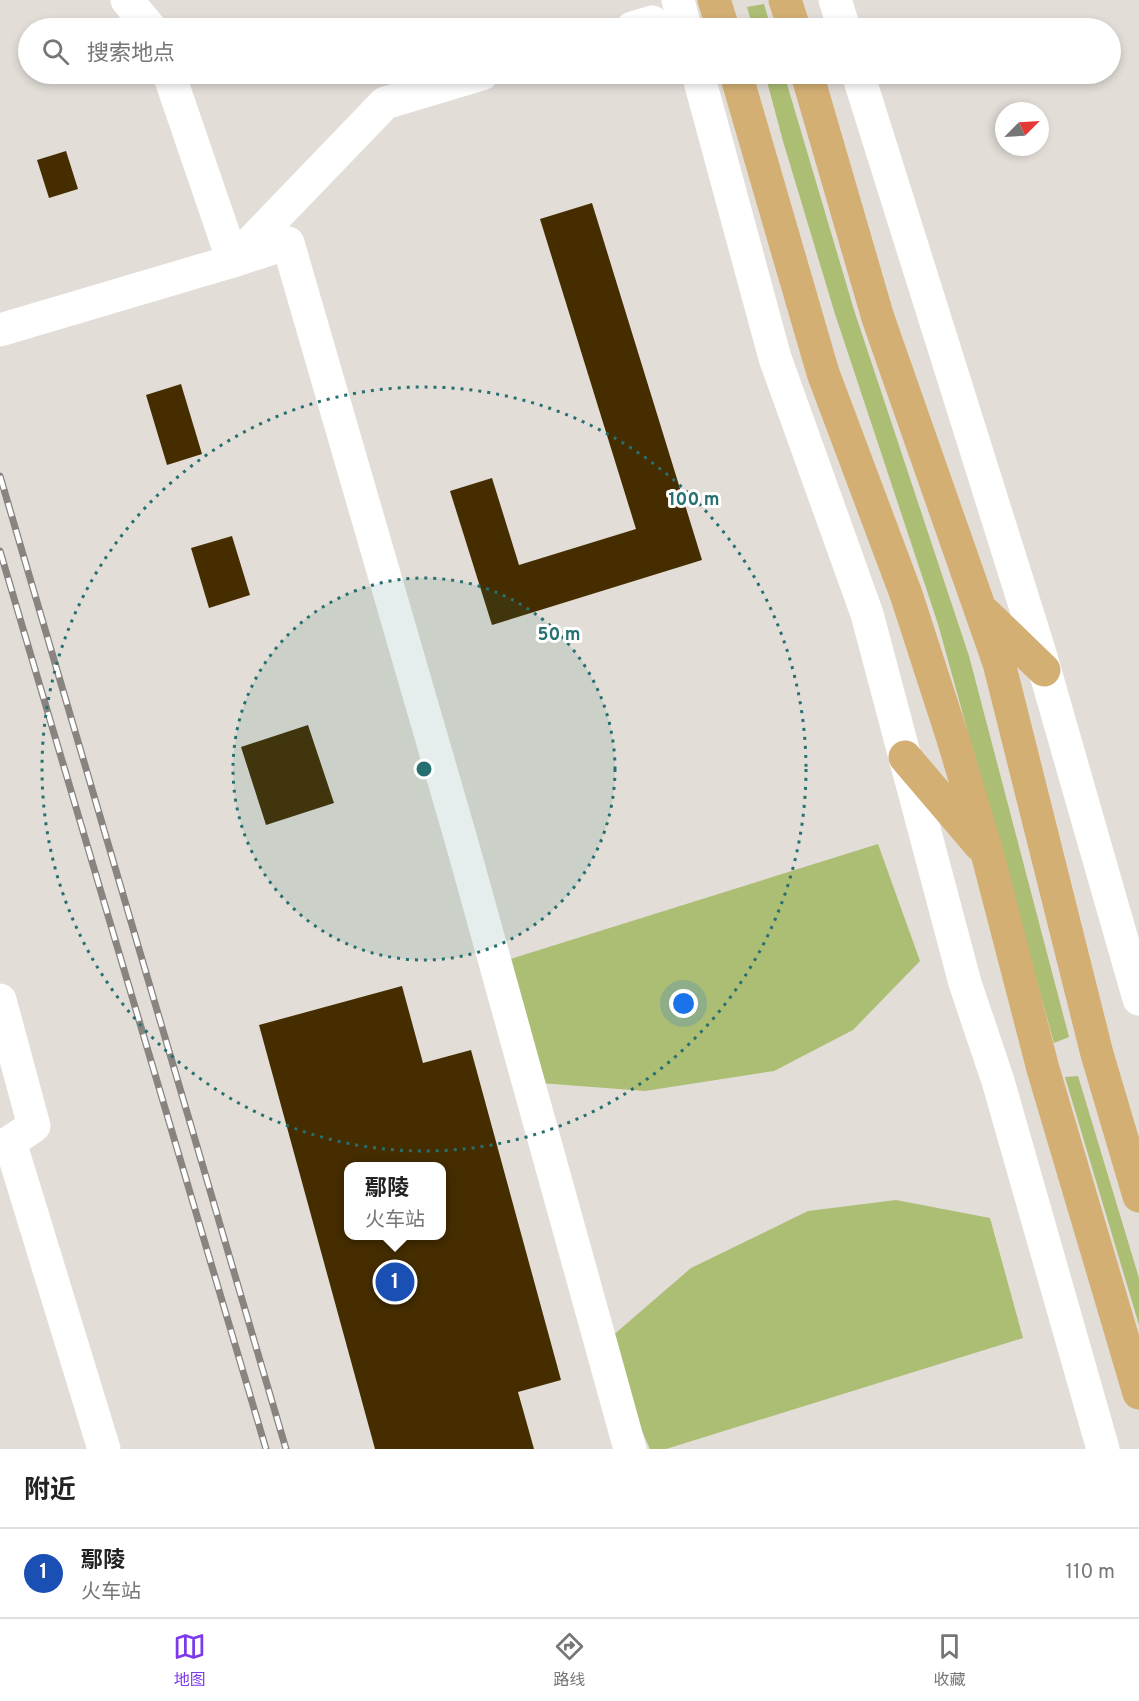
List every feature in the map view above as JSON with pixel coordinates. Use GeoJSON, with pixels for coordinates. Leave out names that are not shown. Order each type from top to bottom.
{"type":"FeatureCollection","features":[{"type":"Feature","properties":{"kind":"main road"},"geometry":{"type":"LineString","coordinates":[[714,0],[720,18]]}},
{"type":"Feature","properties":{"kind":"main road"},"geometry":{"type":"LineString","coordinates":[[785,0],[791,18]]}},
{"type":"Feature","properties":{"kind":"main road"},"geometry":{"type":"LineString","coordinates":[[739,84],[823,373],[906,594],[954,739],[987,853],[1043,1069],[1139,1393]]}},
{"type":"Feature","properties":{"kind":"main road"},"geometry":{"type":"LineString","coordinates":[[810,84],[878,318],[999,663],[1096,1054],[1139,1196]]}},
{"type":"Feature","properties":{"kind":"main road"},"geometry":{"type":"LineString","coordinates":[[980,608],[1044,670]]}},
{"type":"Feature","properties":{"kind":"main road"},"geometry":{"type":"LineString","coordinates":[[905,757],[987,853]]}},
{"type":"Feature","properties":{"kind":"street"},"geometry":{"type":"LineString","coordinates":[[127,0],[142,18]]}},
{"type":"Feature","properties":{"kind":"street"},"geometry":{"type":"LineString","coordinates":[[678,0],[682,18]]}},
{"type":"Feature","properties":{"kind":"street"},"geometry":{"type":"LineString","coordinates":[[835,0],[840,18]]}},
{"type":"Feature","properties":{"kind":"street"},"geometry":{"type":"LineString","coordinates":[[172,84],[233,261]]}},
{"type":"Feature","properties":{"kind":"street"},"geometry":{"type":"LineString","coordinates":[[233,261],[385,103],[449,84]]}},
{"type":"Feature","properties":{"kind":"street"},"geometry":{"type":"LineString","coordinates":[[701,84],[775,358],[867,614],[965,983],[998,1081],[1103,1449]]}},
{"type":"Feature","properties":{"kind":"street"},"geometry":{"type":"LineString","coordinates":[[861,84],[1044,670],[1139,999]]}},
{"type":"Feature","properties":{"kind":"street"},"geometry":{"type":"LineString","coordinates":[[0,330],[288,243],[462,843],[630,1449]]}},
{"type":"Feature","properties":{"kind":"street"},"geometry":{"type":"LineString","coordinates":[[0,999],[34,1126],[5,1146],[104,1449]]}},
{"type":"Feature","properties":{"kind":"green space"},"geometry":{"type":"Polygon","coordinates":[[[764,4],[768,18],[750,18],[747,7],[764,4]]]}},
{"type":"Feature","properties":{"kind":"green space"},"geometry":{"type":"Polygon","coordinates":[[[768,84],[787,84],[854,310],[969,656],[1069,1037],[1054,1043],[938,624],[835,314],[768,84]]]}},
{"type":"Feature","properties":{"kind":"green space"},"geometry":{"type":"Polygon","coordinates":[[[878,844],[920,961],[853,1030],[774,1071],[645,1091],[527,1082],[507,960],[878,844]]]}},
{"type":"Feature","properties":{"kind":"green space"},"geometry":{"type":"Polygon","coordinates":[[[1078,1076],[1139,1278],[1139,1325],[1065,1077],[1078,1076]]]}},
{"type":"Feature","properties":{"kind":"green space"},"geometry":{"type":"Polygon","coordinates":[[[896,1200],[990,1218],[1023,1338],[666,1449],[650,1449],[603,1344],[691,1268],[808,1211],[896,1200]]]}},
{"type":"Feature","properties":{"kind":"building"},"geometry":{"type":"Polygon","coordinates":[[[66,151],[78,189],[49,198],[37,160],[66,151]]]}},
{"type":"Feature","properties":{"kind":"building"},"geometry":{"type":"Polygon","coordinates":[[[592,203],[702,560],[492,625],[450,491],[492,478],[519,565],[636,529],[540,219],[592,203]]]}},
{"type":"Feature","properties":{"kind":"building"},"geometry":{"type":"Polygon","coordinates":[[[181,384],[202,454],[167,465],[146,395],[181,384]]]}},
{"type":"Feature","properties":{"kind":"building"},"geometry":{"type":"Polygon","coordinates":[[[232,536],[250,595],[209,608],[191,548],[232,536]]]}},
{"type":"Feature","properties":{"kind":"building"},"geometry":{"type":"Polygon","coordinates":[[[308,725],[334,803],[266,825],[241,747],[308,725]]]}},
{"type":"Feature","properties":{"kind":"building"},"geometry":{"type":"Polygon","coordinates":[[[402,986],[423,1063],[471,1050],[561,1380],[518,1392],[534,1449],[375,1449],[259,1025],[402,986]]]}},
{"type":"Feature","properties":{"kind":"railway"},"geometry":{"type":"LineString","coordinates":[[0,476],[286,1449]]}},
{"type":"Feature","properties":{"kind":"railway"},"geometry":{"type":"LineString","coordinates":[[0,551],[266,1449]]}},
{"type":"Feature","properties":{"kind":"place","name":"鄢陵"},"geometry":{"type":"Point","coordinates":[395,1282]}}]}
